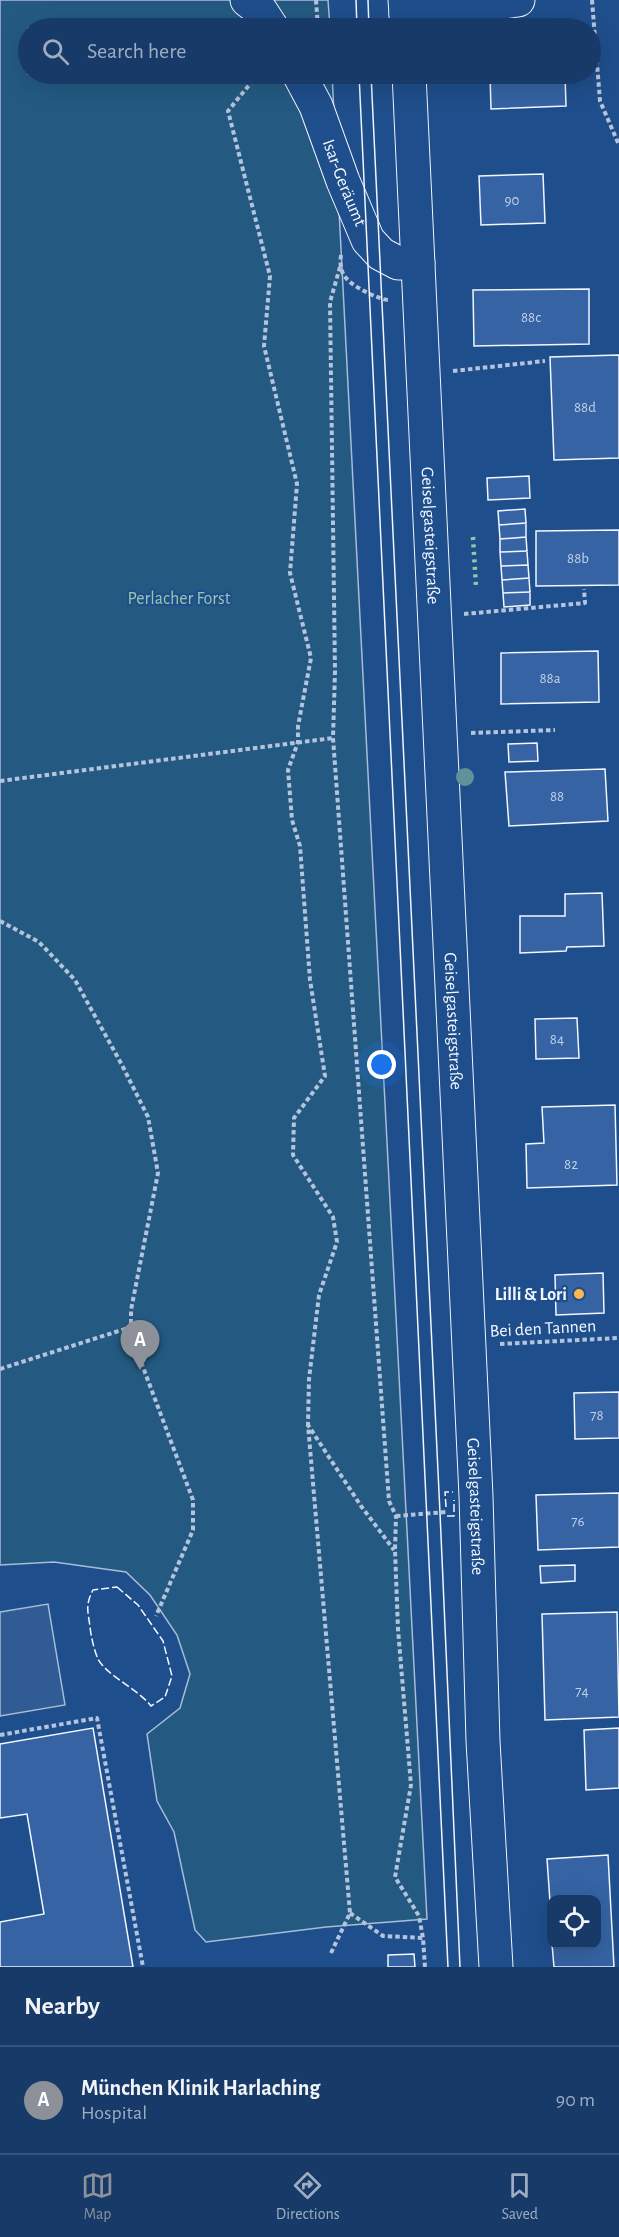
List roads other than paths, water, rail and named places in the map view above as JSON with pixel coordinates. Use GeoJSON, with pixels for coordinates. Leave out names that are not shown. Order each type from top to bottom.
{"type":"FeatureCollection","features":[{"type":"Feature","properties":{"kind":"main road"},"geometry":{"type":"LineString","coordinates":[[248,0],[266,18]]}},
{"type":"Feature","properties":{"kind":"main road"},"geometry":{"type":"LineString","coordinates":[[406,14],[518,0]]}},
{"type":"Feature","properties":{"kind":"main road","name":"Isar-Geräumt"},"geometry":{"type":"LineString","coordinates":[[304,84],[316,106],[343,181],[368,240],[381,254],[398,263],[418,263]]}},
{"type":"Feature","properties":{"kind":"main road","name":"Geiselgasteigstraße"},"geometry":{"type":"LineString","coordinates":[[409,84],[476,1496],[483,1741],[496,1967]]}},
{"type":"Feature","properties":{"kind":"tram line"},"geometry":{"type":"LineString","coordinates":[[356,0],[357,18]]}},
{"type":"Feature","properties":{"kind":"tram line"},"geometry":{"type":"LineString","coordinates":[[368,0],[369,18]]}},
{"type":"Feature","properties":{"kind":"tram line"},"geometry":{"type":"LineString","coordinates":[[359,84],[448,1967]]}},
{"type":"Feature","properties":{"kind":"tram line"},"geometry":{"type":"LineString","coordinates":[[371,84],[460,1967]]}},
{"type":"Feature","properties":{"kind":"place","name":"Lilli & Lori"},"geometry":{"type":"Point","coordinates":[579,1294]}},
{"type":"Feature","properties":{"kind":"place","name":"München Klinik Harlaching"},"geometry":{"type":"Point","coordinates":[140,1370]}},
{"type":"Feature","properties":{"kind":"park label","name":"Perlacher Forst"},"geometry":{"type":"Point","coordinates":[179,598]}}]}
